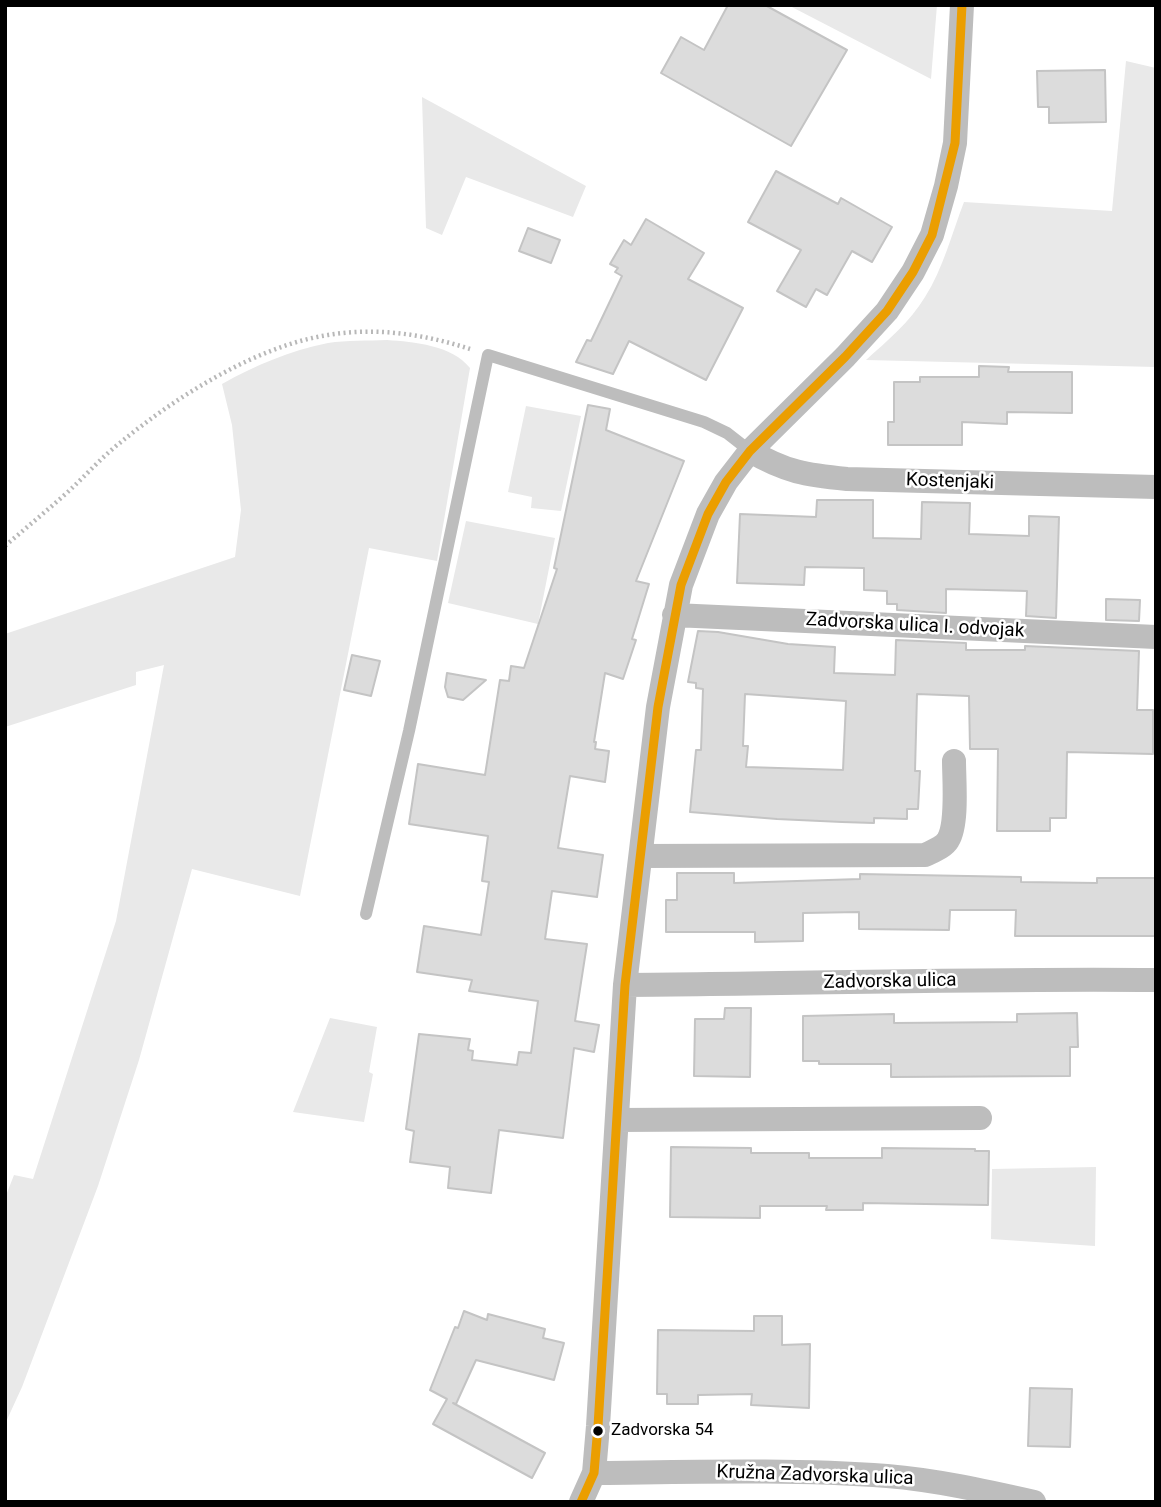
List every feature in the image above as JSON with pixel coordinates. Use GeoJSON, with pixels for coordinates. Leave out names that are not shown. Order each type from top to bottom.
{"type":"FeatureCollection","features":[{"type":"Feature","properties":{"kind":"street"},"geometry":{"type":"LineString","coordinates":[[581,1502],[594,1474],[625,985],[658,707],[681,585],[708,514],[726,481],[750,451],[845,357],[887,311],[913,272],[932,234],[955,143],[962,5]]}},
{"type":"Feature","properties":{"kind":"street","name":"Kostenjaki"},"geometry":{"type":"LineString","coordinates":[[750,451],[800,474],[846,479],[1156,487]]}},
{"type":"Feature","properties":{"kind":"street","name":"Zadvorska ulica I. odvojak"},"geometry":{"type":"LineString","coordinates":[[674,615],[1156,637]]}},
{"type":"Feature","properties":{"kind":"street"},"geometry":{"type":"LineString","coordinates":[[641,856],[925,855],[939,848],[948,839],[952,824],[954,761]]}},
{"type":"Feature","properties":{"kind":"street","name":"Zadvorska ulica"},"geometry":{"type":"LineString","coordinates":[[625,985],[1156,980]]}},
{"type":"Feature","properties":{"kind":"street"},"geometry":{"type":"LineString","coordinates":[[617,1120],[980,1118]]}},
{"type":"Feature","properties":{"kind":"street","name":"Kružna Zadvorska ulica"},"geometry":{"type":"LineString","coordinates":[[594,1474],[808,1473],[888,1476],[938,1482],[1034,1502]]}},
{"type":"Feature","properties":{"kind":"lane"},"geometry":{"type":"LineString","coordinates":[[366,914],[410,731],[488,355],[704,422],[727,433],[750,451]]}},
{"type":"Feature","properties":{"kind":"path"},"geometry":{"type":"LineString","coordinates":[[5,546],[120,443],[165,410],[217,377],[290,345],[327,335],[406,333],[446,341],[488,355]]}},
{"type":"Feature","properties":{"kind":"shaded area"},"geometry":{"type":"Polygon","coordinates":[[[788,5],[937,5],[931,79],[788,5]]]}},
{"type":"Feature","properties":{"kind":"shaded area"},"geometry":{"type":"Polygon","coordinates":[[[1126,61],[1156,68],[1156,367],[866,360],[905,323],[925,297],[942,263],[964,202],[1112,211],[1126,61]]]}},
{"type":"Feature","properties":{"kind":"shaded area"},"geometry":{"type":"Polygon","coordinates":[[[422,97],[586,186],[573,217],[466,177],[442,235],[426,228],[422,97]]]}},
{"type":"Feature","properties":{"kind":"shaded area"},"geometry":{"type":"Polygon","coordinates":[[[387,340],[432,346],[453,354],[470,368],[437,561],[369,548],[300,896],[192,869],[139,1060],[98,1186],[22,1387],[5,1424],[5,1198],[14,1175],[33,1179],[116,921],[164,665],[136,672],[136,685],[5,727],[5,634],[235,557],[241,510],[232,425],[222,384],[273,359],[314,346],[343,341],[387,340]]]}},
{"type":"Feature","properties":{"kind":"shaded area"},"geometry":{"type":"Polygon","coordinates":[[[526,406],[581,416],[561,511],[531,508],[532,497],[508,492],[526,406]]]}},
{"type":"Feature","properties":{"kind":"shaded area"},"geometry":{"type":"Polygon","coordinates":[[[466,521],[555,538],[538,624],[448,603],[466,521]]]}},
{"type":"Feature","properties":{"kind":"shaded area"},"geometry":{"type":"Polygon","coordinates":[[[330,1018],[377,1027],[369,1072],[373,1074],[364,1122],[293,1112],[330,1018]]]}},
{"type":"Feature","properties":{"kind":"shaded area"},"geometry":{"type":"Polygon","coordinates":[[[1096,1167],[1095,1246],[991,1239],[992,1169],[1096,1167]]]}},
{"type":"Feature","properties":{"kind":"building"},"geometry":{"type":"Polygon","coordinates":[[[728,5],[765,5],[847,50],[791,146],[661,73],[681,37],[704,50],[728,5]]]}},
{"type":"Feature","properties":{"kind":"building"},"geometry":{"type":"Polygon","coordinates":[[[1105,70],[1106,122],[1049,123],[1049,107],[1038,107],[1037,71],[1105,70]]]}},
{"type":"Feature","properties":{"kind":"building"},"geometry":{"type":"Polygon","coordinates":[[[776,171],[838,204],[841,198],[892,227],[872,262],[852,251],[827,295],[816,289],[806,307],[777,291],[801,250],[748,222],[776,171]]]}},
{"type":"Feature","properties":{"kind":"building"},"geometry":{"type":"Polygon","coordinates":[[[646,219],[704,253],[688,279],[743,308],[706,380],[629,341],[613,374],[576,362],[587,340],[591,341],[622,276],[615,272],[618,268],[610,264],[624,240],[631,245],[646,219]]]}},
{"type":"Feature","properties":{"kind":"building"},"geometry":{"type":"Polygon","coordinates":[[[528,228],[560,240],[551,263],[519,251],[528,228]]]}},
{"type":"Feature","properties":{"kind":"building"},"geometry":{"type":"Polygon","coordinates":[[[979,366],[1009,367],[1008,372],[1072,372],[1072,413],[1007,412],[1007,424],[962,422],[962,445],[888,445],[888,422],[894,422],[894,382],[920,382],[920,377],[979,377],[979,366]]]}},
{"type":"Feature","properties":{"kind":"building"},"geometry":{"type":"Polygon","coordinates":[[[588,405],[610,409],[606,430],[684,461],[636,581],[649,584],[632,639],[636,640],[623,679],[605,673],[594,742],[595,749],[609,751],[605,782],[570,776],[558,848],[603,855],[597,897],[552,891],[545,939],[587,944],[575,1021],[599,1025],[594,1052],[574,1048],[563,1138],[499,1130],[491,1193],[448,1188],[450,1167],[410,1162],[414,1131],[406,1129],[419,1034],[470,1039],[468,1050],[473,1051],[472,1060],[517,1065],[519,1052],[531,1053],[538,1001],[469,991],[472,980],[417,972],[424,926],[481,935],[489,882],[482,881],[488,836],[409,824],[418,764],[485,775],[500,680],[509,681],[511,666],[524,668],[557,569],[554,568],[588,405]]]}},
{"type":"Feature","properties":{"kind":"building"},"geometry":{"type":"Polygon","coordinates":[[[817,500],[873,500],[873,538],[921,539],[922,502],[970,503],[969,534],[1029,536],[1029,516],[1059,517],[1056,618],[1026,616],[1027,591],[946,589],[946,613],[897,610],[897,604],[887,604],[887,591],[864,590],[864,568],[805,567],[804,585],[737,583],[740,514],[816,517],[817,500]]]}},
{"type":"Feature","properties":{"kind":"building"},"geometry":{"type":"Polygon","coordinates":[[[1106,599],[1140,600],[1139,621],[1106,620],[1106,599]]]}},
{"type":"Feature","properties":{"kind":"building"},"geometry":{"type":"Polygon","coordinates":[[[698,631],[788,644],[835,647],[834,673],[895,675],[896,640],[966,643],[966,650],[1025,650],[1025,646],[1139,651],[1137,710],[1153,710],[1153,754],[1067,752],[1066,818],[1050,818],[1050,831],[997,831],[998,749],[970,749],[969,696],[917,694],[915,771],[920,771],[918,809],[907,809],[907,819],[874,818],[874,823],[842,822],[690,812],[696,750],[701,750],[703,689],[696,688],[696,683],[688,682],[698,631]],[[745,694],[743,746],[748,746],[746,767],[843,770],[846,701],[745,694]]]}},
{"type":"Feature","properties":{"kind":"building"},"geometry":{"type":"Polygon","coordinates":[[[352,655],[380,661],[371,696],[344,690],[352,655]]]}},
{"type":"Feature","properties":{"kind":"building"},"geometry":{"type":"Polygon","coordinates":[[[447,673],[486,680],[463,700],[448,697],[445,687],[447,673]]]}},
{"type":"Feature","properties":{"kind":"building"},"geometry":{"type":"Polygon","coordinates":[[[677,873],[734,873],[734,883],[860,879],[860,874],[1021,877],[1021,882],[1097,883],[1097,878],[1156,878],[1156,936],[1015,936],[1016,910],[950,910],[949,930],[859,929],[859,912],[803,913],[803,941],[755,942],[755,932],[666,932],[666,900],[677,900],[677,873]]]}},
{"type":"Feature","properties":{"kind":"building"},"geometry":{"type":"Polygon","coordinates":[[[725,1008],[751,1008],[750,1077],[694,1076],[695,1019],[724,1019],[725,1008]]]}},
{"type":"Feature","properties":{"kind":"building"},"geometry":{"type":"Polygon","coordinates":[[[1077,1013],[1078,1047],[1070,1047],[1070,1076],[891,1077],[891,1064],[819,1064],[819,1061],[803,1061],[803,1016],[894,1014],[894,1023],[1017,1022],[1017,1014],[1077,1013]]]}},
{"type":"Feature","properties":{"kind":"building"},"geometry":{"type":"Polygon","coordinates":[[[671,1147],[751,1148],[751,1153],[809,1153],[809,1158],[882,1158],[882,1148],[989,1151],[988,1205],[863,1203],[863,1210],[826,1210],[827,1206],[760,1206],[760,1218],[670,1217],[671,1147]]]}},
{"type":"Feature","properties":{"kind":"building"},"geometry":{"type":"Polygon","coordinates":[[[464,1311],[487,1320],[488,1314],[545,1329],[543,1338],[564,1343],[554,1380],[476,1360],[456,1404],[453,1403],[545,1453],[532,1478],[433,1424],[447,1399],[430,1390],[464,1311]]]}},
{"type":"Feature","properties":{"kind":"building"},"geometry":{"type":"Polygon","coordinates":[[[754,1316],[782,1316],[782,1345],[810,1344],[809,1408],[751,1405],[752,1394],[698,1395],[698,1404],[667,1404],[667,1394],[657,1394],[658,1330],[754,1331],[754,1316]]]}},
{"type":"Feature","properties":{"kind":"building"},"geometry":{"type":"Polygon","coordinates":[[[1030,1388],[1072,1389],[1070,1447],[1028,1446],[1030,1388]]]}},
{"type":"Feature","properties":{"kind":"transit line"},"geometry":{"type":"LineString","coordinates":[[581,1502],[594,1473],[625,985],[658,707],[681,585],[708,514],[726,482],[750,451],[845,357],[887,311],[913,272],[932,235],[955,143],[962,5]]}},
{"type":"Feature","properties":{"kind":"place","name":"Zadvorska 54"},"geometry":{"type":"Point","coordinates":[598,1431]}}]}
